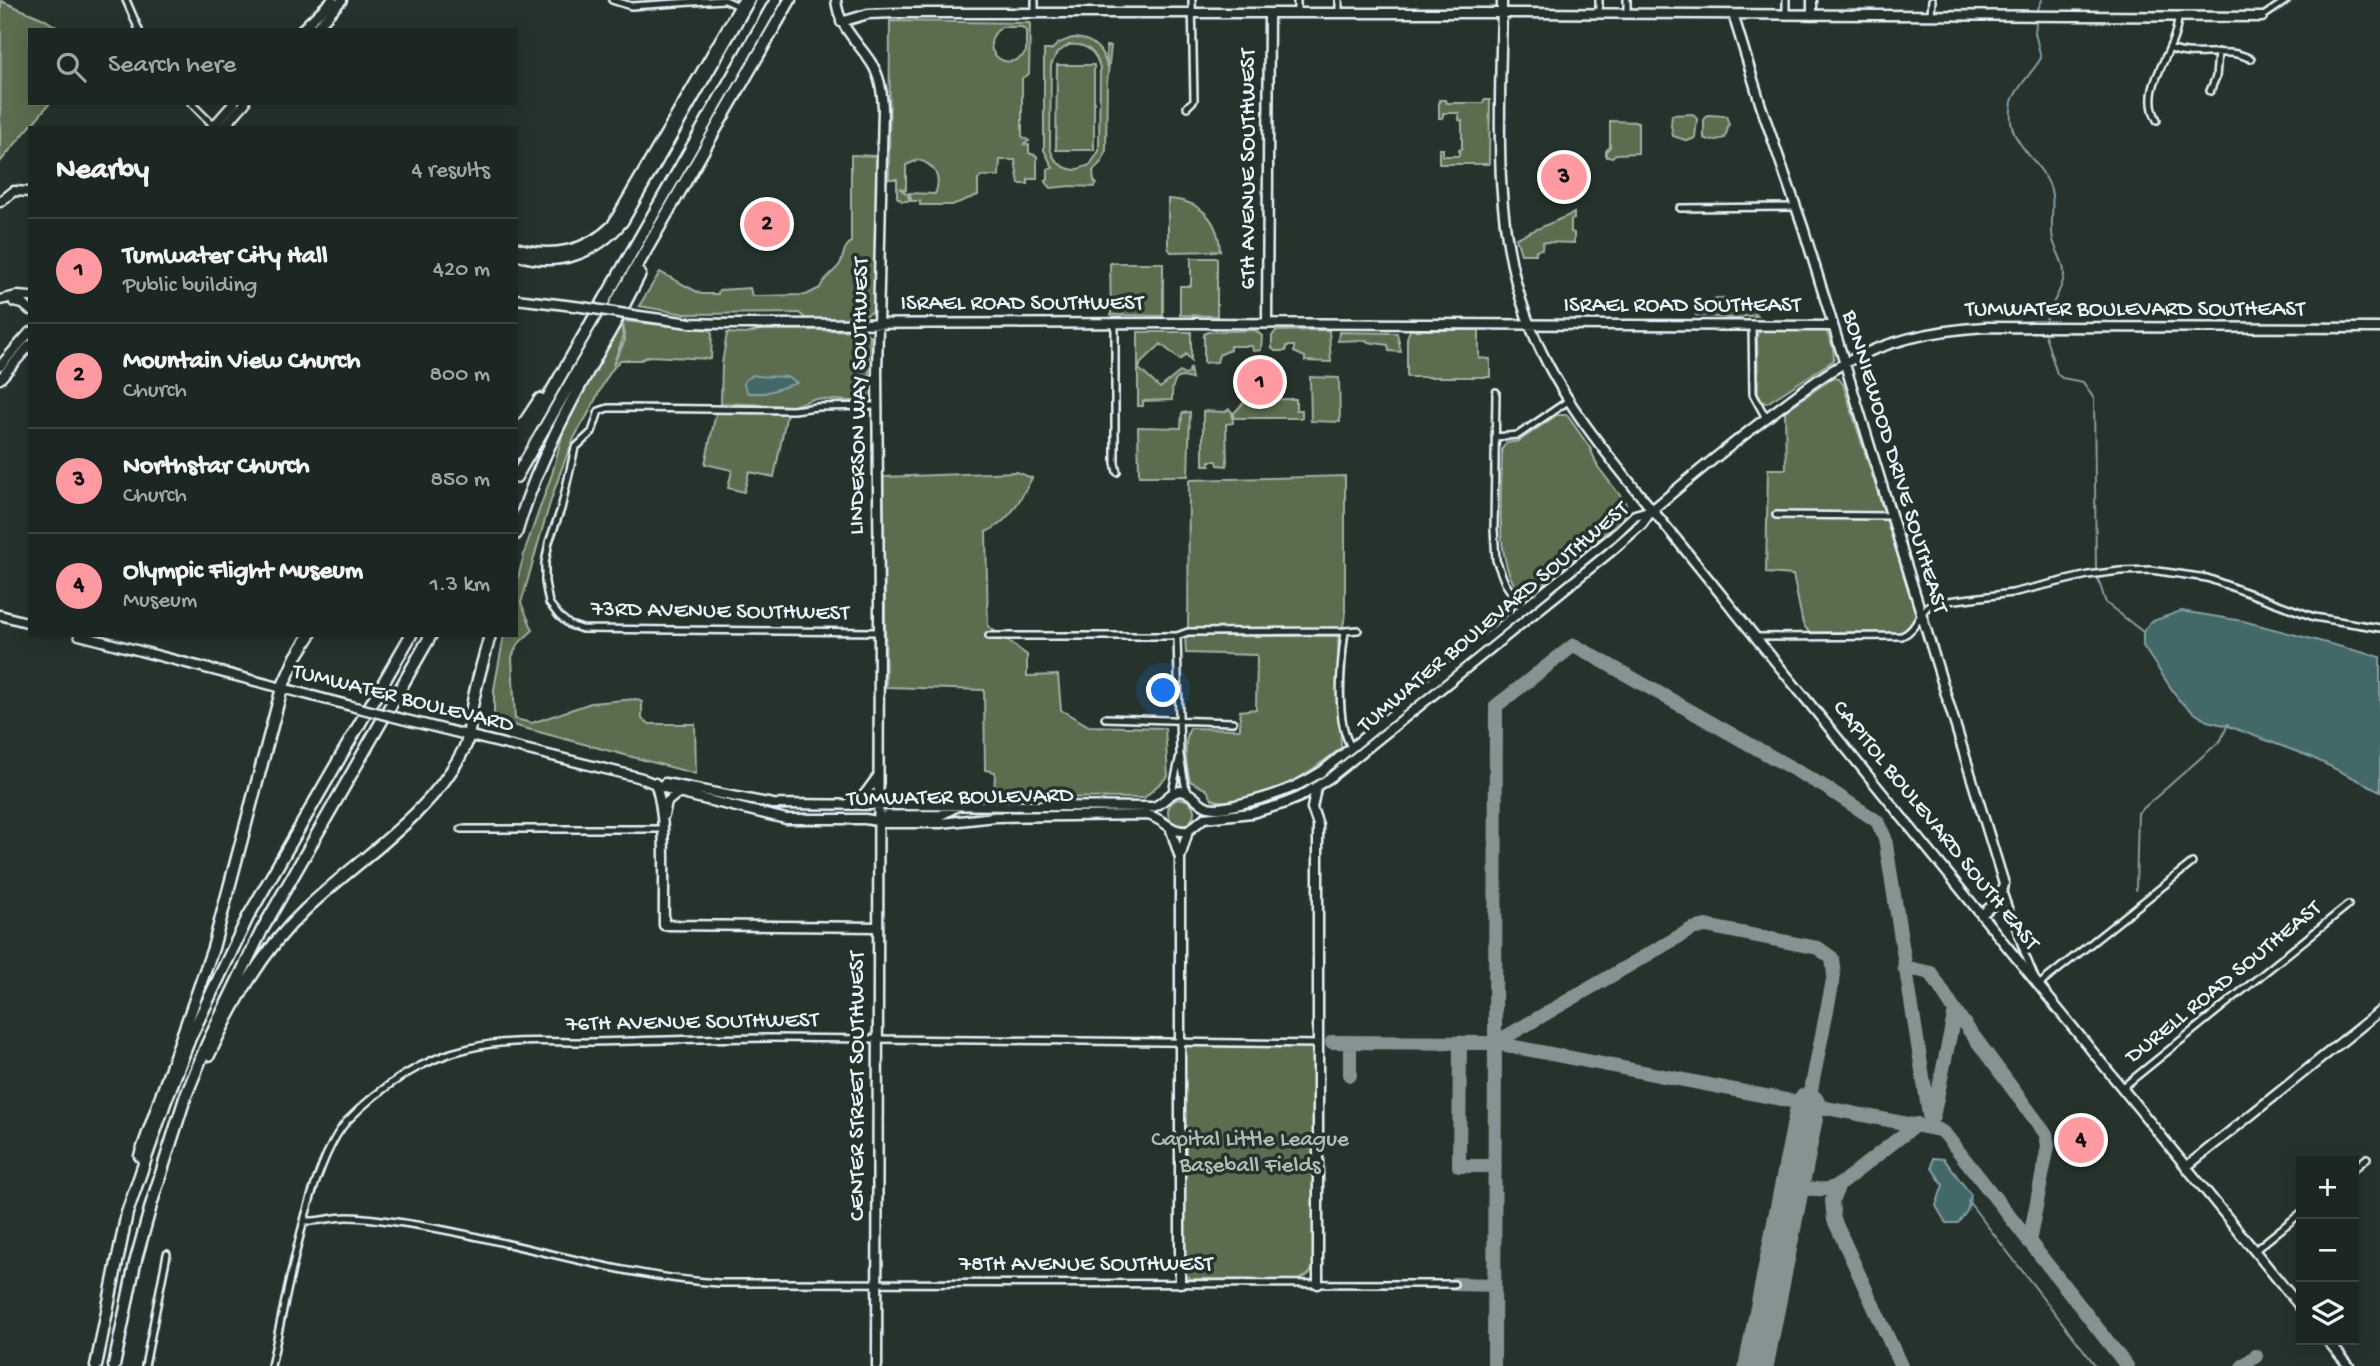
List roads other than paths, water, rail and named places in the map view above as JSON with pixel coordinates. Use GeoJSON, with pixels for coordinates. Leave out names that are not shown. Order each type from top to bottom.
{"type":"FeatureCollection","features":[{"type":"Feature","properties":{"kind":"highway"},"geometry":{"type":"LineString","coordinates":[[601,304],[776,0]]}},
{"type":"Feature","properties":{"kind":"highway"},"geometry":{"type":"LineString","coordinates":[[619,307],[790,0]]}},
{"type":"Feature","properties":{"kind":"highway"},"geometry":{"type":"LineString","coordinates":[[518,450],[595,316]]}},
{"type":"Feature","properties":{"kind":"highway"},"geometry":{"type":"LineString","coordinates":[[518,474],[612,318],[558,427],[518,528]]}},
{"type":"Feature","properties":{"kind":"highway"},"geometry":{"type":"LineString","coordinates":[[518,432],[589,326]]}},
{"type":"Feature","properties":{"kind":"highway"},"geometry":{"type":"LineString","coordinates":[[117,1260],[124,1218],[142,1149],[213,948],[282,688],[309,637]]}},
{"type":"Feature","properties":{"kind":"highway"},"geometry":{"type":"LineString","coordinates":[[96,1366],[127,1213],[173,1081],[209,996],[248,918],[410,637]]}},
{"type":"Feature","properties":{"kind":"highway"},"geometry":{"type":"LineString","coordinates":[[114,1366],[135,1263],[174,1132],[207,1044],[247,958],[430,637]]}},
{"type":"Feature","properties":{"kind":"highway"},"geometry":{"type":"LineString","coordinates":[[174,1132],[196,1080],[232,1010],[271,948],[306,909],[426,804],[453,769],[469,736],[471,708],[489,637]]}},
{"type":"Feature","properties":{"kind":"street"},"geometry":{"type":"LineString","coordinates":[[126,0],[138,28]]}},
{"type":"Feature","properties":{"kind":"street"},"geometry":{"type":"LineString","coordinates":[[303,28],[332,0]]}},
{"type":"Feature","properties":{"kind":"street"},"geometry":{"type":"LineString","coordinates":[[316,28],[342,0]]}},
{"type":"Feature","properties":{"kind":"street"},"geometry":{"type":"LineString","coordinates":[[612,0],[631,6],[724,0],[743,5]]}},
{"type":"Feature","properties":{"kind":"street"},"geometry":{"type":"LineString","coordinates":[[518,248],[539,253],[573,249],[594,240],[612,225],[743,5],[750,0]]}},
{"type":"Feature","properties":{"kind":"street","name":"LINDERSON WAY SOUTHWEST"},"geometry":{"type":"LineString","coordinates":[[836,0],[841,22],[874,68],[882,96],[877,407],[878,805]]}},
{"type":"Feature","properties":{"kind":"street"},"geometry":{"type":"LineString","coordinates":[[1035,0],[1035,14]]}},
{"type":"Feature","properties":{"kind":"street"},"geometry":{"type":"LineString","coordinates":[[1187,107],[1194,100],[1192,0]]}},
{"type":"Feature","properties":{"kind":"street"},"geometry":{"type":"LineString","coordinates":[[1297,0],[1297,14]]}},
{"type":"Feature","properties":{"kind":"street"},"geometry":{"type":"LineString","coordinates":[[1339,0],[1339,14]]}},
{"type":"Feature","properties":{"kind":"street","name":"CAPITOL BOULEVARD SOUTH EAST"},"geometry":{"type":"LineString","coordinates":[[1502,0],[1501,162],[1503,212],[1509,252],[1531,324],[1568,401],[1595,439],[1754,637],[2038,982],[2296,1302]]}},
{"type":"Feature","properties":{"kind":"street"},"geometry":{"type":"LineString","coordinates":[[1599,0],[1599,14]]}},
{"type":"Feature","properties":{"kind":"street"},"geometry":{"type":"LineString","coordinates":[[1627,14],[1628,0]]}},
{"type":"Feature","properties":{"kind":"street"},"geometry":{"type":"LineString","coordinates":[[1786,0],[1786,15]]}},
{"type":"Feature","properties":{"kind":"street"},"geometry":{"type":"LineString","coordinates":[[1812,0],[1812,15]]}},
{"type":"Feature","properties":{"kind":"street"},"geometry":{"type":"LineString","coordinates":[[1931,0],[1931,15]]}},
{"type":"Feature","properties":{"kind":"street"},"geometry":{"type":"LineString","coordinates":[[841,22],[859,15],[875,13],[2262,17],[2287,0]]}},
{"type":"Feature","properties":{"kind":"street"},"geometry":{"type":"LineString","coordinates":[[518,254],[540,260],[568,259],[598,245],[616,231],[743,5]]}},
{"type":"Feature","properties":{"kind":"street"},"geometry":{"type":"LineString","coordinates":[[2277,9],[2281,15]]}},
{"type":"Feature","properties":{"kind":"street","name":"BONNIEWOOD DRIVE SOUTHEAST"},"geometry":{"type":"LineString","coordinates":[[1733,14],[1833,326],[2004,884],[2003,892]]}},
{"type":"Feature","properties":{"kind":"street","name":"6TH AVENUE SOUTHWEST"},"geometry":{"type":"LineString","coordinates":[[1267,323],[1269,15]]}},
{"type":"Feature","properties":{"kind":"street"},"geometry":{"type":"LineString","coordinates":[[2157,120],[2152,108],[2151,93],[2171,49],[2178,17]]}},
{"type":"Feature","properties":{"kind":"street"},"geometry":{"type":"LineString","coordinates":[[2171,49],[2183,53],[2235,53],[2250,59]]}},
{"type":"Feature","properties":{"kind":"street"},"geometry":{"type":"LineString","coordinates":[[2210,91],[2216,77],[2218,52]]}},
{"type":"Feature","properties":{"kind":"street"},"geometry":{"type":"LineString","coordinates":[[2156,55],[2166,59]]}},
{"type":"Feature","properties":{"kind":"street"},"geometry":{"type":"LineString","coordinates":[[193,105],[215,126]]}},
{"type":"Feature","properties":{"kind":"street"},"geometry":{"type":"LineString","coordinates":[[217,126],[232,105]]}},
{"type":"Feature","properties":{"kind":"street"},"geometry":{"type":"LineString","coordinates":[[217,126],[243,105]]}},
{"type":"Feature","properties":{"kind":"street"},"geometry":{"type":"LineString","coordinates":[[0,202],[14,191],[28,192]]}},
{"type":"Feature","properties":{"kind":"street"},"geometry":{"type":"LineString","coordinates":[[1680,208],[1796,207]]}},
{"type":"Feature","properties":{"kind":"street"},"geometry":{"type":"LineString","coordinates":[[0,301],[17,296],[28,299]]}},
{"type":"Feature","properties":{"kind":"street","name":"ISRAEL ROAD SOUTHWEST"},"geometry":{"type":"LineString","coordinates":[[518,299],[690,323],[1531,324]]}},
{"type":"Feature","properties":{"kind":"street"},"geometry":{"type":"LineString","coordinates":[[14,302],[28,300]]}},
{"type":"Feature","properties":{"kind":"street"},"geometry":{"type":"LineString","coordinates":[[0,301],[23,304],[28,308]]}},
{"type":"Feature","properties":{"kind":"street"},"geometry":{"type":"LineString","coordinates":[[1115,323],[1117,472]]}},
{"type":"Feature","properties":{"kind":"street","name":"ISRAEL ROAD SOUTHEAST"},"geometry":{"type":"LineString","coordinates":[[1531,324],[1833,326]]}},
{"type":"Feature","properties":{"kind":"street"},"geometry":{"type":"LineString","coordinates":[[1752,325],[1753,394],[1766,418]]}},
{"type":"Feature","properties":{"kind":"street","name":"TUMWATER BOULEVARD SOUTHEAST"},"geometry":{"type":"LineString","coordinates":[[1652,510],[1807,387],[1844,363],[1909,339],[1985,327],[2380,328]]}},
{"type":"Feature","properties":{"kind":"street"},"geometry":{"type":"LineString","coordinates":[[0,366],[28,334]]}},
{"type":"Feature","properties":{"kind":"street"},"geometry":{"type":"LineString","coordinates":[[0,379],[28,347]]}},
{"type":"Feature","properties":{"kind":"street"},"geometry":{"type":"LineString","coordinates":[[1496,392],[1496,560],[1505,583],[1529,618]]}},
{"type":"Feature","properties":{"kind":"street"},"geometry":{"type":"LineString","coordinates":[[1495,437],[1518,435],[1568,401]]}},
{"type":"Feature","properties":{"kind":"street","name":"73RD AVENUE SOUTHWEST"},"geometry":{"type":"LineString","coordinates":[[877,407],[793,410],[608,408],[599,411],[592,432],[575,448],[561,509],[549,542],[545,582],[549,603],[570,625],[582,629],[878,632]]}},
{"type":"Feature","properties":{"kind":"street","name":"TUMWATER BOULEVARD SOUTHWEST"},"geometry":{"type":"LineString","coordinates":[[1198,801],[1209,808],[1229,807],[1270,798],[1294,789],[1321,772],[1612,537],[1635,515],[1652,510]]}},
{"type":"Feature","properties":{"kind":"street","name":"TUMWATER BOULEVARD SOUTHWEST"},"geometry":{"type":"LineString","coordinates":[[1198,823],[1206,817],[1264,811],[1316,788],[1609,553],[1642,524],[1652,510]]}},
{"type":"Feature","properties":{"kind":"street"},"geometry":{"type":"LineString","coordinates":[[1776,515],[1890,516]]}},
{"type":"Feature","properties":{"kind":"street"},"geometry":{"type":"LineString","coordinates":[[1754,637],[1902,636],[1912,630],[1920,615],[1932,603],[2012,593],[2100,574],[2151,570],[2207,578],[2314,617],[2380,628]]}},
{"type":"Feature","properties":{"kind":"street"},"geometry":{"type":"LineString","coordinates":[[0,615],[28,622]]}},
{"type":"Feature","properties":{"kind":"street"},"geometry":{"type":"LineString","coordinates":[[1345,631],[1342,655],[1343,722],[1345,739],[1352,748]]}},
{"type":"Feature","properties":{"kind":"street"},"geometry":{"type":"LineString","coordinates":[[989,635],[1177,636],[1188,632],[1358,631]]}},
{"type":"Feature","properties":{"kind":"street"},"geometry":{"type":"LineString","coordinates":[[1177,636],[1180,755],[1189,794]]}},
{"type":"Feature","properties":{"kind":"street","name":"TUMWATER BOULEVARD"},"geometry":{"type":"LineString","coordinates":[[87,637],[638,778],[678,793],[786,819],[941,823],[995,817],[1149,815],[1162,821]]}},
{"type":"Feature","properties":{"kind":"street"},"geometry":{"type":"LineString","coordinates":[[1105,718],[1233,722]]}},
{"type":"Feature","properties":{"kind":"street"},"geometry":{"type":"LineString","coordinates":[[1180,755],[1176,781],[1171,794],[1164,801],[1162,821],[1171,830],[1180,858]]}},
{"type":"Feature","properties":{"kind":"street"},"geometry":{"type":"LineString","coordinates":[[844,805],[864,795],[878,776]]}},
{"type":"Feature","properties":{"kind":"street","name":"TUMWATER BOULEVARD"},"geometry":{"type":"LineString","coordinates":[[638,778],[773,804],[1153,807],[1164,801]]}},
{"type":"Feature","properties":{"kind":"street"},"geometry":{"type":"LineString","coordinates":[[655,783],[659,794],[662,829],[664,925],[878,927]]}},
{"type":"Feature","properties":{"kind":"street"},"geometry":{"type":"LineString","coordinates":[[1316,788],[1312,808],[1318,825],[1318,1284]]}},
{"type":"Feature","properties":{"kind":"street"},"geometry":{"type":"LineString","coordinates":[[1171,794],[1181,791],[1198,801],[1198,823],[1188,831],[1180,858],[1180,1283]]}},
{"type":"Feature","properties":{"kind":"street"},"geometry":{"type":"LineString","coordinates":[[662,829],[667,802],[678,793]]}},
{"type":"Feature","properties":{"kind":"street"},"geometry":{"type":"LineString","coordinates":[[1293,800],[1312,808]]}},
{"type":"Feature","properties":{"kind":"street","name":"CENTER STREET SOUTHWEST"},"geometry":{"type":"LineString","coordinates":[[877,1366],[878,805]]}},
{"type":"Feature","properties":{"kind":"street"},"geometry":{"type":"LineString","coordinates":[[877,820],[886,816],[941,815],[957,806]]}},
{"type":"Feature","properties":{"kind":"street"},"geometry":{"type":"LineString","coordinates":[[461,829],[662,829]]}},
{"type":"Feature","properties":{"kind":"street"},"geometry":{"type":"LineString","coordinates":[[1171,830],[1188,831]]}},
{"type":"Feature","properties":{"kind":"street"},"geometry":{"type":"LineString","coordinates":[[2003,892],[2024,952],[2038,982],[2192,863]]}},
{"type":"Feature","properties":{"kind":"street"},"geometry":{"type":"LineString","coordinates":[[1982,914],[1997,902],[2003,892]]}},
{"type":"Feature","properties":{"kind":"street","name":"DURELL ROAD SOUTHEAST"},"geometry":{"type":"LineString","coordinates":[[2122,1088],[2348,905]]}},
{"type":"Feature","properties":{"kind":"street"},"geometry":{"type":"LineString","coordinates":[[2186,1167],[2380,1011]]}},
{"type":"Feature","properties":{"kind":"street","name":"76TH AVENUE SOUTHWEST"},"geometry":{"type":"LineString","coordinates":[[271,1366],[305,1221],[321,1170],[337,1136],[345,1124],[386,1087],[442,1056],[503,1041],[582,1042],[714,1038],[1319,1044]]}},
{"type":"Feature","properties":{"kind":"street"},"geometry":{"type":"LineString","coordinates":[[2359,1165],[2367,1158]]}},
{"type":"Feature","properties":{"kind":"street","name":"78TH AVENUE SOUTHWEST"},"geometry":{"type":"LineString","coordinates":[[305,1221],[319,1222],[329,1218],[349,1217],[397,1222],[660,1276],[719,1283],[1454,1284]]}},
{"type":"Feature","properties":{"kind":"street"},"geometry":{"type":"LineString","coordinates":[[2255,1251],[2296,1217]]}},
{"type":"Feature","properties":{"kind":"street"},"geometry":{"type":"LineString","coordinates":[[145,1366],[167,1254]]}},
{"type":"Feature","properties":{"kind":"street"},"geometry":{"type":"LineString","coordinates":[[2331,1345],[2349,1366]]}},
{"type":"Feature","properties":{"kind":"water"},"geometry":{"type":"Polygon","coordinates":[[[754,375],[787,377],[797,383],[765,393],[748,393],[745,380],[754,375]]]}},
{"type":"Feature","properties":{"kind":"water"},"geometry":{"type":"Polygon","coordinates":[[[2181,611],[2243,621],[2380,657],[2380,791],[2311,757],[2228,726],[2207,721],[2179,700],[2143,646],[2143,632],[2150,622],[2181,611]]]}},
{"type":"Feature","properties":{"kind":"water"},"geometry":{"type":"Polygon","coordinates":[[[1933,1158],[1944,1159],[1971,1195],[1967,1211],[1958,1223],[1946,1223],[1936,1206],[1943,1185],[1932,1168],[1933,1158]]]}},
{"type":"Feature","properties":{"kind":"waterway"},"geometry":{"type":"LineString","coordinates":[[2037,11],[2042,0]]}},
{"type":"Feature","properties":{"kind":"waterway"},"geometry":{"type":"LineString","coordinates":[[2036,23],[2035,33],[2041,58],[2014,97],[2011,116],[2016,137],[2051,189],[2053,240],[2064,275],[2046,319]]}},
{"type":"Feature","properties":{"kind":"waterway"},"geometry":{"type":"LineString","coordinates":[[2045,335],[2057,374],[2062,378],[2083,382],[2094,399],[2096,569]]}},
{"type":"Feature","properties":{"kind":"waterway"},"geometry":{"type":"LineString","coordinates":[[2098,579],[2106,603],[2143,632]]}},
{"type":"Feature","properties":{"kind":"waterway"},"geometry":{"type":"LineString","coordinates":[[2136,890],[2138,813],[2221,740],[2228,724]]}},
{"type":"Feature","properties":{"kind":"waterway"},"geometry":{"type":"LineString","coordinates":[[1968,1201],[2096,1366]]}},
{"type":"Feature","properties":{"kind":"place","name":"Northstar Church"},"geometry":{"type":"Point","coordinates":[1564,177]}},
{"type":"Feature","properties":{"kind":"place","name":"Mountain View Church"},"geometry":{"type":"Point","coordinates":[767,224]}},
{"type":"Feature","properties":{"kind":"place","name":"Tumwater City Hall"},"geometry":{"type":"Point","coordinates":[1260,382]}},
{"type":"Feature","properties":{"kind":"place","name":"Olympic Flight Museum"},"geometry":{"type":"Point","coordinates":[2081,1140]}},
{"type":"Feature","properties":{"kind":"park label","name":"Capital Little League Baseball Fields"},"geometry":{"type":"Point","coordinates":[1250,1153]}}]}
